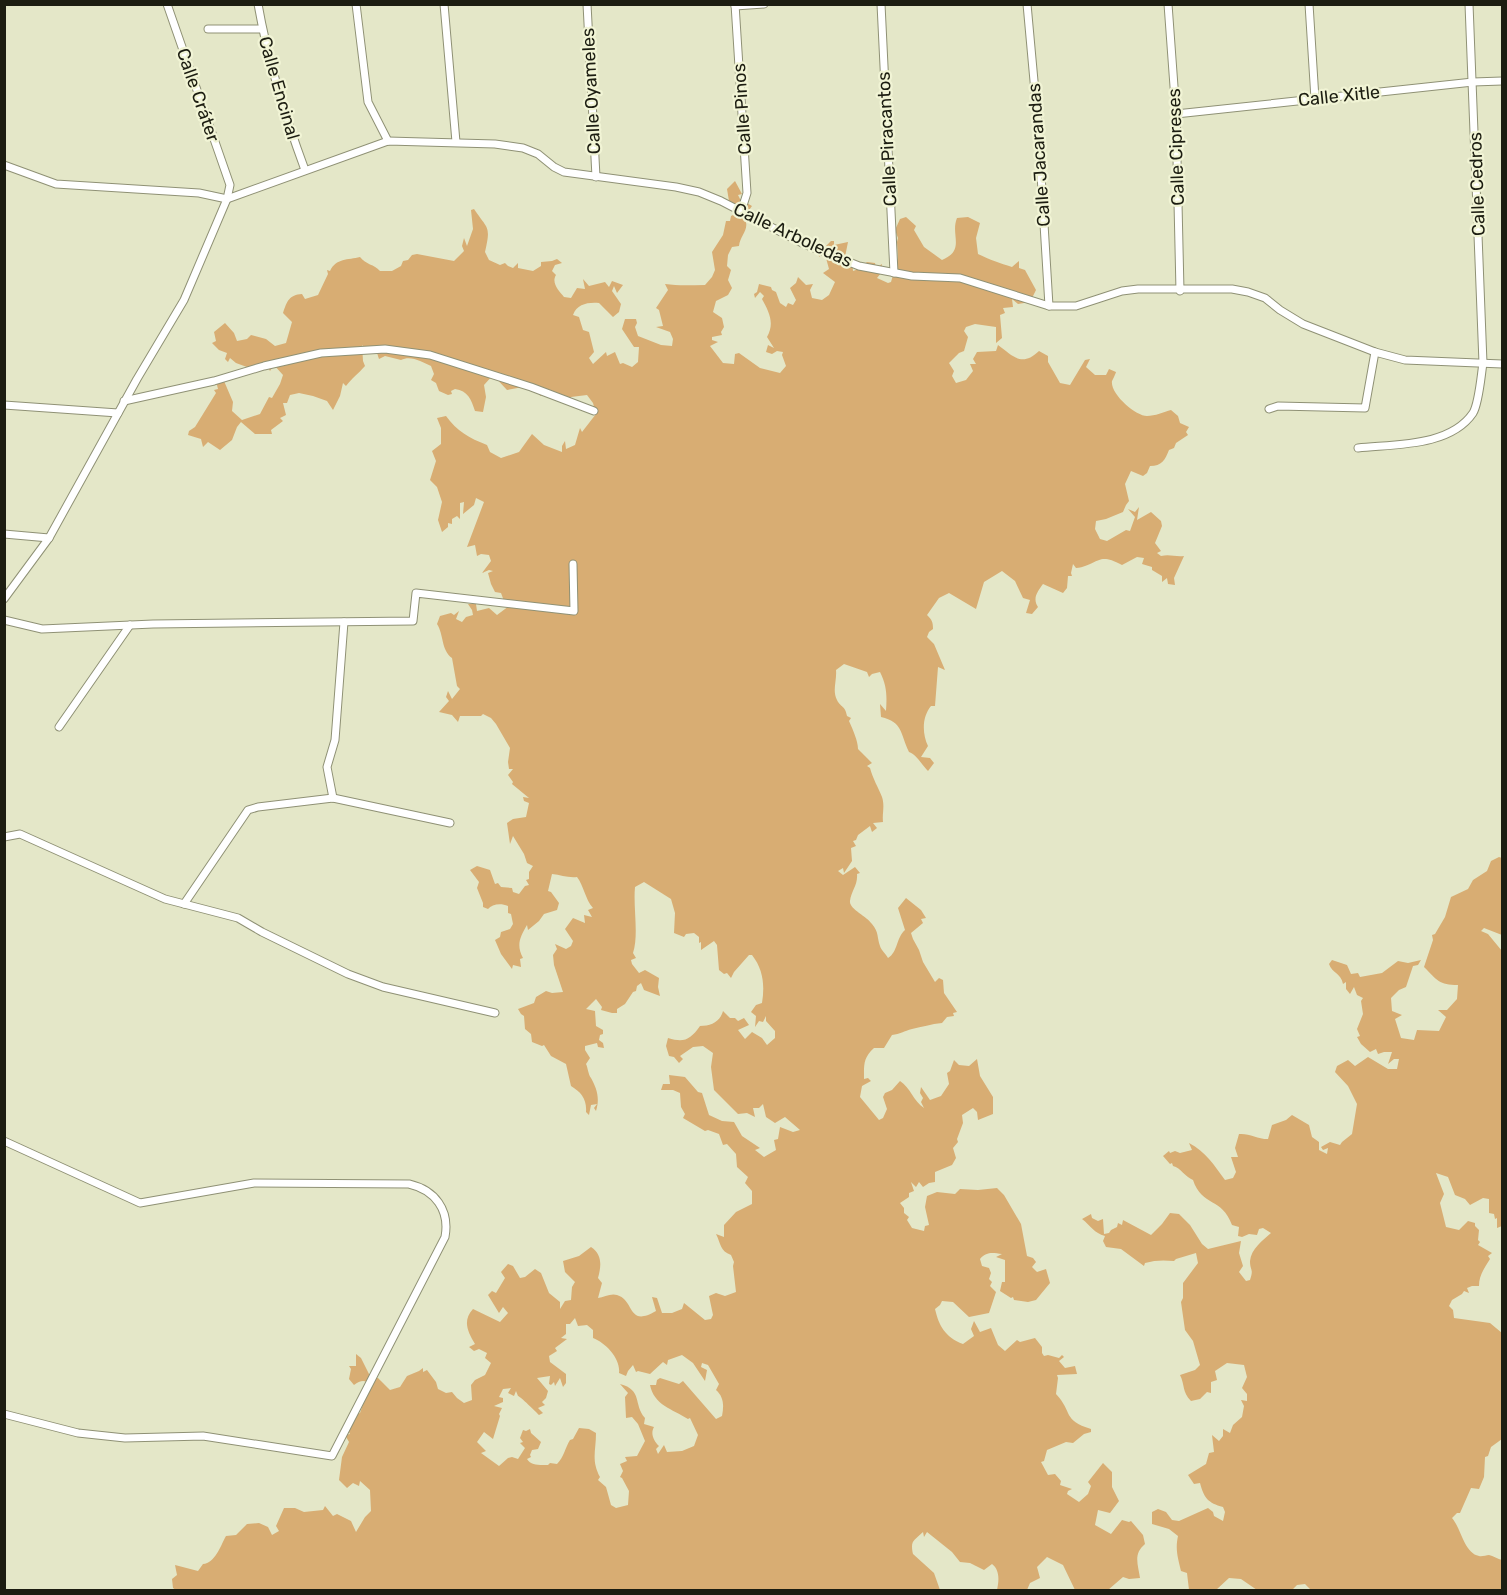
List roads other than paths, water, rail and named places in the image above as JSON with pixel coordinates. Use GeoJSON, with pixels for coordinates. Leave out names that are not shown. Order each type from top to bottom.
{"type":"FeatureCollection","features":[{"type":"Feature","properties":{"kind":"street","name":"Calle Cráter"},"geometry":{"type":"LineString","coordinates":[[167,4],[230,185],[227,199]]}},
{"type":"Feature","properties":{"kind":"street","name":"Calle Encinal"},"geometry":{"type":"LineString","coordinates":[[258,4],[262,29],[286,120],[305,170]]}},
{"type":"Feature","properties":{"kind":"street"},"geometry":{"type":"LineString","coordinates":[[356,4],[368,102],[388,141]]}},
{"type":"Feature","properties":{"kind":"street"},"geometry":{"type":"LineString","coordinates":[[444,4],[456,142]]}},
{"type":"Feature","properties":{"kind":"street","name":"Calle Oyameles"},"geometry":{"type":"LineString","coordinates":[[587,4],[596,177]]}},
{"type":"Feature","properties":{"kind":"street"},"geometry":{"type":"LineString","coordinates":[[735,5],[764,4]]}},
{"type":"Feature","properties":{"kind":"street","name":"Calle Piracantos"},"geometry":{"type":"LineString","coordinates":[[881,4],[894,273]]}},
{"type":"Feature","properties":{"kind":"street","name":"Calle Jacarandas"},"geometry":{"type":"LineString","coordinates":[[1027,4],[1038,125],[1049,306]]}},
{"type":"Feature","properties":{"kind":"street","name":"Calle Cipreses"},"geometry":{"type":"LineString","coordinates":[[1168,4],[1176,114],[1180,291]]}},
{"type":"Feature","properties":{"kind":"street"},"geometry":{"type":"LineString","coordinates":[[1309,4],[1314,99]]}},
{"type":"Feature","properties":{"kind":"street","name":"Calle Cedros"},"geometry":{"type":"LineString","coordinates":[[1358,448],[1438,439],[1458,429],[1474,412],[1483,363],[1468,4]]}},
{"type":"Feature","properties":{"kind":"street","name":"Calle Pinos"},"geometry":{"type":"LineString","coordinates":[[735,5],[747,193],[741,212]]}},
{"type":"Feature","properties":{"kind":"street"},"geometry":{"type":"LineString","coordinates":[[208,29],[262,29]]}},
{"type":"Feature","properties":{"kind":"street","name":"Calle Xitle"},"geometry":{"type":"LineString","coordinates":[[1176,114],[1473,82],[1503,81]]}},
{"type":"Feature","properties":{"kind":"street","name":"Calle Arboledas"},"geometry":{"type":"LineString","coordinates":[[227,199],[388,141],[495,144],[523,148],[538,154],[564,172],[676,186],[699,192],[804,244],[859,266],[912,276],[960,278],[1049,306],[1076,306],[1122,291],[1232,289],[1265,298],[1303,324],[1375,352],[1405,360],[1503,364]]}},
{"type":"Feature","properties":{"kind":"street"},"geometry":{"type":"LineString","coordinates":[[4,165],[56,184],[199,193],[227,199],[184,300],[124,401],[49,538],[4,599]]}},
{"type":"Feature","properties":{"kind":"street"},"geometry":{"type":"LineString","coordinates":[[124,401],[214,381],[264,366],[321,353],[385,349],[430,355],[531,387],[594,411]]}},
{"type":"Feature","properties":{"kind":"street"},"geometry":{"type":"LineString","coordinates":[[1269,409],[1278,406],[1365,408],[1375,352]]}},
{"type":"Feature","properties":{"kind":"street"},"geometry":{"type":"LineString","coordinates":[[4,405],[118,413]]}},
{"type":"Feature","properties":{"kind":"street"},"geometry":{"type":"LineString","coordinates":[[4,534],[49,538]]}},
{"type":"Feature","properties":{"kind":"street"},"geometry":{"type":"LineString","coordinates":[[4,620],[42,629],[130,625],[413,621],[416,593],[574,611],[573,564]]}},
{"type":"Feature","properties":{"kind":"street"},"geometry":{"type":"LineString","coordinates":[[333,798],[327,767],[335,740],[344,622]]}},
{"type":"Feature","properties":{"kind":"street"},"geometry":{"type":"LineString","coordinates":[[59,727],[130,625]]}},
{"type":"Feature","properties":{"kind":"street"},"geometry":{"type":"LineString","coordinates":[[184,904],[248,810],[333,798],[450,823]]}},
{"type":"Feature","properties":{"kind":"street"},"geometry":{"type":"LineString","coordinates":[[4,837],[20,834],[165,898],[238,918],[348,974],[383,987],[495,1013]]}},
{"type":"Feature","properties":{"kind":"street"},"geometry":{"type":"LineString","coordinates":[[4,1141],[140,1203],[254,1183],[409,1184],[422,1187],[433,1195],[444,1213],[447,1225],[445,1237],[332,1456],[203,1437],[124,1438],[78,1432],[4,1414]]}}]}
